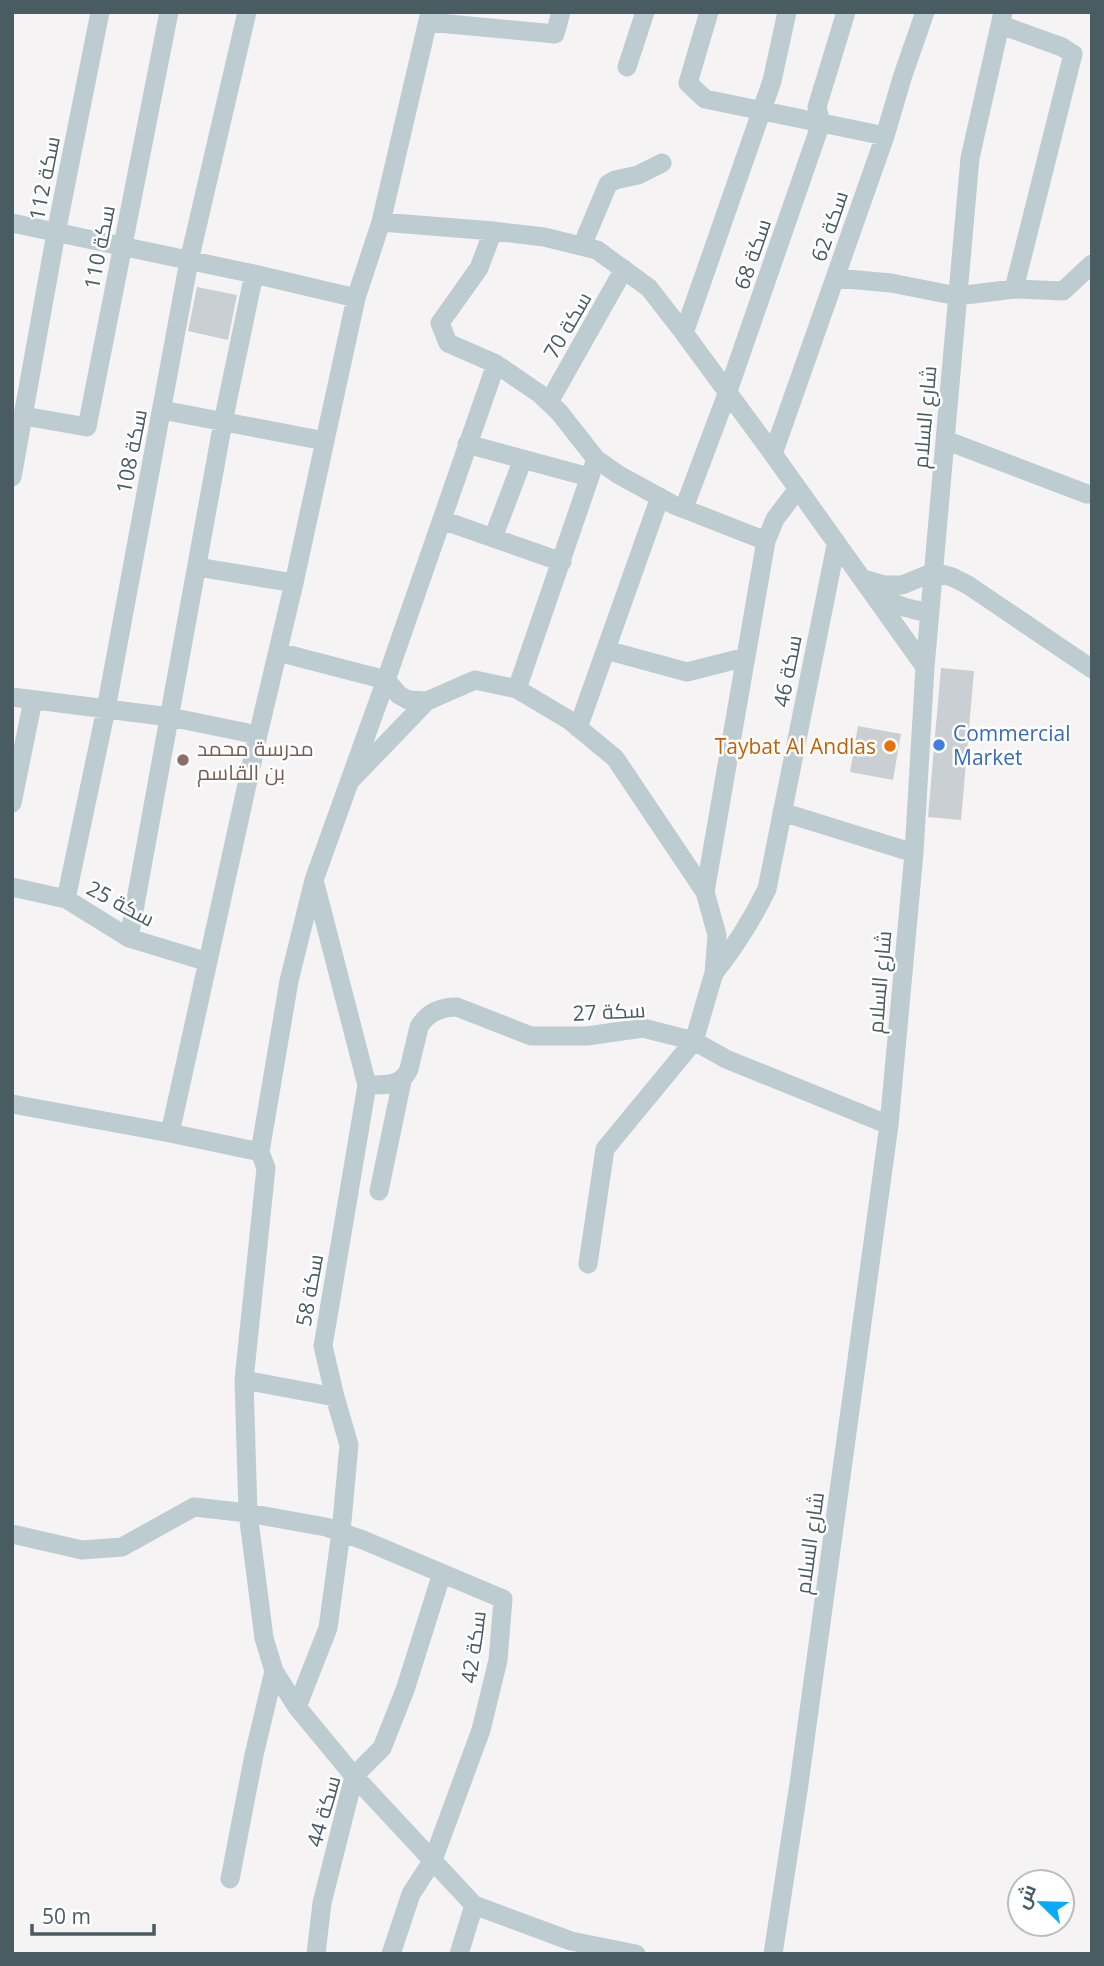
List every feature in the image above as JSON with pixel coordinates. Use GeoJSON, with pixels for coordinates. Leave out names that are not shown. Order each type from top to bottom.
{"type":"FeatureCollection","features":[{"type":"Feature","properties":{"kind":"street","name":"سكة 112"},"geometry":{"type":"LineString","coordinates":[[12,477],[56,233],[100,12]]}},
{"type":"Feature","properties":{"kind":"street","name":"سكة 110"},"geometry":{"type":"LineString","coordinates":[[24,416],[87,427],[169,12]]}},
{"type":"Feature","properties":{"kind":"street","name":"سكة 108"},"geometry":{"type":"LineString","coordinates":[[66,899],[106,709],[190,261],[247,12]]}},
{"type":"Feature","properties":{"kind":"street"},"geometry":{"type":"LineString","coordinates":[[170,1133],[356,298],[381,222],[429,17],[499,20],[555,34],[561,12]]}},
{"type":"Feature","properties":{"kind":"street"},"geometry":{"type":"LineString","coordinates":[[627,67],[645,12]]}},
{"type":"Feature","properties":{"kind":"street"},"geometry":{"type":"LineString","coordinates":[[709,12],[688,83],[705,99],[885,136]]}},
{"type":"Feature","properties":{"kind":"street"},"geometry":{"type":"LineString","coordinates":[[684,333],[772,80],[787,12]]}},
{"type":"Feature","properties":{"kind":"street","name":"سكة 68"},"geometry":{"type":"LineString","coordinates":[[684,508],[727,394],[821,123],[817,107],[846,12]]}},
{"type":"Feature","properties":{"kind":"street","name":"سكة 62"},"geometry":{"type":"LineString","coordinates":[[773,454],[885,136],[925,12]]}},
{"type":"Feature","properties":{"kind":"street"},"geometry":{"type":"LineString","coordinates":[[1002,19],[1073,54],[1014,289]]}},
{"type":"Feature","properties":{"kind":"street","name":"شارع السلام"},"geometry":{"type":"LineString","coordinates":[[773,1954],[801,1770],[889,1125],[914,853],[925,667],[970,158],[1002,19]]}},
{"type":"Feature","properties":{"kind":"street"},"geometry":{"type":"LineString","coordinates":[[582,246],[608,184],[638,175],[662,163]]}},
{"type":"Feature","properties":{"kind":"street"},"geometry":{"type":"LineString","coordinates":[[381,222],[544,237],[582,246],[597,250],[649,288],[773,454],[925,667]]}},
{"type":"Feature","properties":{"kind":"street"},"geometry":{"type":"LineString","coordinates":[[12,223],[356,298]]}},
{"type":"Feature","properties":{"kind":"street"},"geometry":{"type":"LineString","coordinates":[[493,231],[480,268],[440,323],[443,334],[448,343],[496,364],[549,402],[559,412],[592,468],[517,689]]}},
{"type":"Feature","properties":{"kind":"street"},"geometry":{"type":"LineString","coordinates":[[836,278],[891,283],[957,296],[1014,289],[1063,291],[1092,264]]}},
{"type":"Feature","properties":{"kind":"street","name":"سكة 70"},"geometry":{"type":"LineString","coordinates":[[549,402],[624,269]]}},
{"type":"Feature","properties":{"kind":"street"},"geometry":{"type":"LineString","coordinates":[[129,938],[223,422],[254,274]]}},
{"type":"Feature","properties":{"kind":"street"},"geometry":{"type":"LineString","coordinates":[[496,364],[314,880],[289,981],[260,1152],[266,1168],[243,1380],[248,1513],[264,1638],[274,1671],[298,1707],[354,1776],[474,1905],[571,1941],[636,1954]]}},
{"type":"Feature","properties":{"kind":"street"},"geometry":{"type":"LineString","coordinates":[[162,410],[325,441]]}},
{"type":"Feature","properties":{"kind":"street"},"geometry":{"type":"LineString","coordinates":[[945,440],[1087,494]]}},
{"type":"Feature","properties":{"kind":"street"},"geometry":{"type":"LineString","coordinates":[[467,444],[523,459],[592,468],[619,475],[684,508],[766,541]]}},
{"type":"Feature","properties":{"kind":"street"},"geometry":{"type":"LineString","coordinates":[[493,538],[523,459]]}},
{"type":"Feature","properties":{"kind":"street"},"geometry":{"type":"LineString","coordinates":[[705,892],[766,541],[775,519],[797,490]]}},
{"type":"Feature","properties":{"kind":"street"},"geometry":{"type":"LineString","coordinates":[[578,728],[660,497]]}},
{"type":"Feature","properties":{"kind":"street"},"geometry":{"type":"LineString","coordinates":[[442,520],[562,562]]}},
{"type":"Feature","properties":{"kind":"street","name":"سكة 46"},"geometry":{"type":"LineString","coordinates":[[714,974],[735,947],[767,889],[836,545]]}},
{"type":"Feature","properties":{"kind":"street"},"geometry":{"type":"LineString","coordinates":[[197,567],[294,583]]}},
{"type":"Feature","properties":{"kind":"street"},"geometry":{"type":"LineString","coordinates":[[884,585],[902,585],[933,572],[952,577],[968,585],[1092,669]]}},
{"type":"Feature","properties":{"kind":"street"},"geometry":{"type":"LineString","coordinates":[[863,579],[919,600],[930,613]]}},
{"type":"Feature","properties":{"kind":"street"},"geometry":{"type":"LineString","coordinates":[[863,579],[883,598],[901,607],[930,613]]}},
{"type":"Feature","properties":{"kind":"street"},"geometry":{"type":"LineString","coordinates":[[606,650],[687,672],[746,657]]}},
{"type":"Feature","properties":{"kind":"street"},"geometry":{"type":"LineString","coordinates":[[278,652],[386,680],[398,695],[408,700],[427,701]]}},
{"type":"Feature","properties":{"kind":"street"},"geometry":{"type":"LineString","coordinates":[[349,782],[427,701],[475,680],[517,689],[569,720],[615,758],[705,892],[717,935],[714,974],[694,1041],[605,1149],[588,1264]]}},
{"type":"Feature","properties":{"kind":"street"},"geometry":{"type":"LineString","coordinates":[[12,697],[170,717],[258,735]]}},
{"type":"Feature","properties":{"kind":"street"},"geometry":{"type":"LineString","coordinates":[[12,803],[33,700]]}},
{"type":"Feature","properties":{"kind":"street"},"geometry":{"type":"LineString","coordinates":[[782,812],[914,853]]}},
{"type":"Feature","properties":{"kind":"street","name":"سكة 58"},"geometry":{"type":"LineString","coordinates":[[298,1707],[328,1628],[341,1532],[349,1445],[323,1346],[367,1085],[314,880]]}},
{"type":"Feature","properties":{"kind":"street","name":"سكة 25"},"geometry":{"type":"LineString","coordinates":[[12,887],[66,899],[129,938],[208,962]]}},
{"type":"Feature","properties":{"kind":"street","name":"سكة 27"},"geometry":{"type":"LineString","coordinates":[[402,1081],[409,1069],[419,1027],[423,1021],[437,1010],[457,1007],[531,1037],[587,1036],[643,1028],[694,1041],[726,1059],[889,1125]]}},
{"type":"Feature","properties":{"kind":"street"},"geometry":{"type":"LineString","coordinates":[[367,1085],[387,1085],[402,1081],[379,1191]]}},
{"type":"Feature","properties":{"kind":"street"},"geometry":{"type":"LineString","coordinates":[[12,1104],[260,1152]]}},
{"type":"Feature","properties":{"kind":"street"},"geometry":{"type":"LineString","coordinates":[[243,1380],[335,1397]]}},
{"type":"Feature","properties":{"kind":"street","name":"سكة 42"},"geometry":{"type":"LineString","coordinates":[[12,1534],[82,1550],[122,1547],[194,1507],[248,1513],[341,1532],[503,1599],[498,1660],[481,1730],[433,1860],[411,1894],[391,1954]]}},
{"type":"Feature","properties":{"kind":"street","name":"سكة 44"},"geometry":{"type":"LineString","coordinates":[[316,1954],[322,1903],[354,1776],[382,1748],[405,1690],[442,1573]]}},
{"type":"Feature","properties":{"kind":"street"},"geometry":{"type":"LineString","coordinates":[[230,1879],[254,1755],[274,1671]]}},
{"type":"Feature","properties":{"kind":"street"},"geometry":{"type":"LineString","coordinates":[[459,1954],[474,1905]]}},
{"type":"Feature","properties":{"kind":"building"},"geometry":{"type":"Polygon","coordinates":[[[197,287],[237,295],[228,340],[188,331],[197,287]]]}},
{"type":"Feature","properties":{"kind":"building"},"geometry":{"type":"Polygon","coordinates":[[[941,668],[974,671],[961,820],[928,817],[941,668]]]}},
{"type":"Feature","properties":{"kind":"building"},"geometry":{"type":"Polygon","coordinates":[[[858,726],[901,734],[893,780],[850,772],[858,726]]]}},
{"type":"Feature","properties":{"kind":"place","name":"Commercial Market"},"geometry":{"type":"Point","coordinates":[939,745]}},
{"type":"Feature","properties":{"kind":"place","name":"Taybat Al Andlas"},"geometry":{"type":"Point","coordinates":[890,746]}},
{"type":"Feature","properties":{"kind":"place","name":"مدرسة محمد بن القاسم"},"geometry":{"type":"Point","coordinates":[183,760]}}]}
